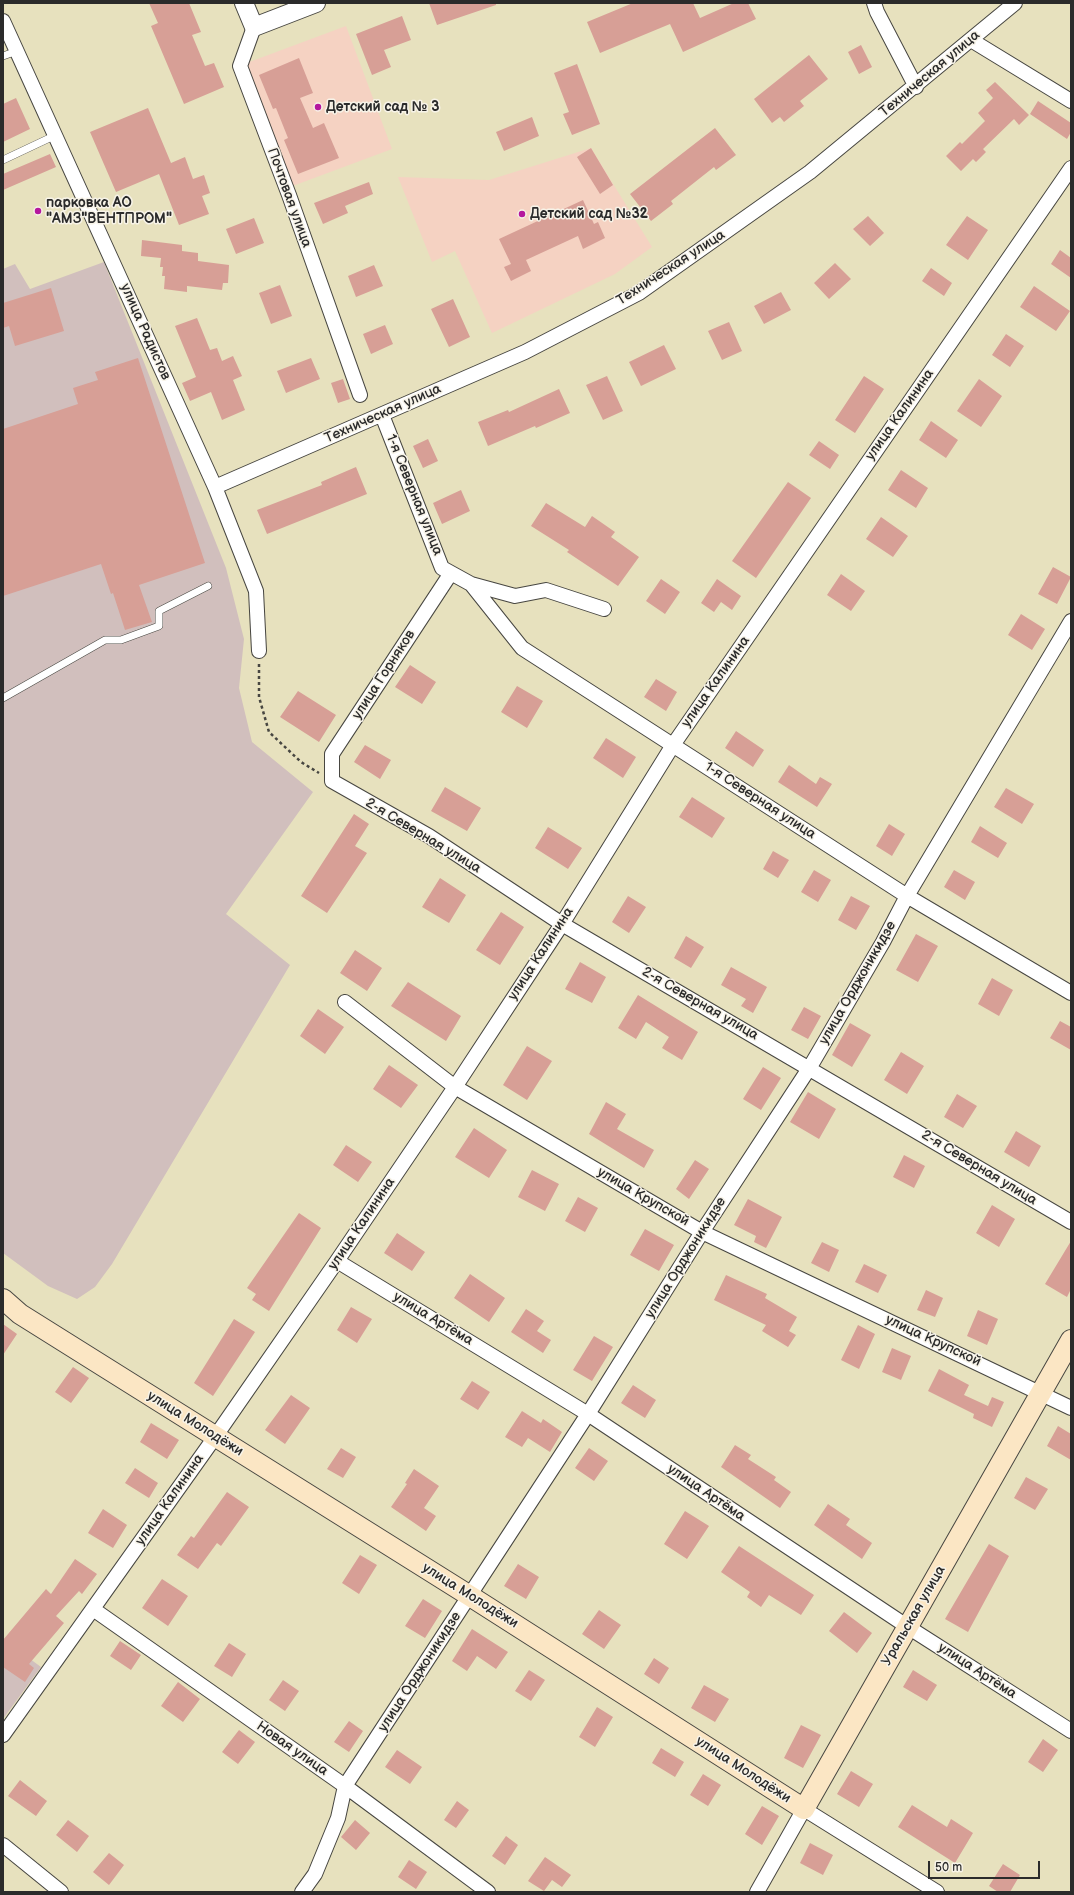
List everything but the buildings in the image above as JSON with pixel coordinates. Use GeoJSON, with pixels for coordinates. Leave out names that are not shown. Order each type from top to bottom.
{"type":"FeatureCollection","features":[{"type":"Feature","properties":{"kind":"main road","name":"улица Молодёжи"},"geometry":{"type":"LineString","coordinates":[[3,1299],[20,1314],[470,1596],[804,1810]]}},
{"type":"Feature","properties":{"kind":"main road","name":"Уральская улица"},"geometry":{"type":"LineString","coordinates":[[804,1810],[1071,1340]]}},
{"type":"Feature","properties":{"kind":"street"},"geometry":{"type":"LineString","coordinates":[[244,3],[254,27],[316,3]]}},
{"type":"Feature","properties":{"kind":"street"},"geometry":{"type":"LineString","coordinates":[[874,3],[877,12],[916,87]]}},
{"type":"Feature","properties":{"kind":"street","name":"Техническая улица"},"geometry":{"type":"LineString","coordinates":[[215,487],[525,352],[639,293],[810,172],[916,87],[1015,3]]}},
{"type":"Feature","properties":{"kind":"street","name":"улица Радистов"},"geometry":{"type":"LineString","coordinates":[[3,21],[215,487],[256,591],[259,651]]}},
{"type":"Feature","properties":{"kind":"street","name":"Почтовая улица"},"geometry":{"type":"LineString","coordinates":[[254,27],[240,66],[360,395]]}},
{"type":"Feature","properties":{"kind":"street"},"geometry":{"type":"LineString","coordinates":[[972,40],[1071,101]]}},
{"type":"Feature","properties":{"kind":"street","name":"улица Калинина"},"geometry":{"type":"LineString","coordinates":[[3,1735],[215,1437],[337,1261],[455,1087],[562,924],[673,745],[1071,168]]}},
{"type":"Feature","properties":{"kind":"street","name":"1-я Северная улица"},"geometry":{"type":"LineString","coordinates":[[382,415],[442,568],[471,584],[515,596],[546,590],[604,609]]}},
{"type":"Feature","properties":{"kind":"street","name":"улица Горняков"},"geometry":{"type":"LineString","coordinates":[[332,781],[332,754],[451,573]]}},
{"type":"Feature","properties":{"kind":"street","name":"1-я Северная улица"},"geometry":{"type":"LineString","coordinates":[[471,584],[522,648],[907,896],[1071,993]]}},
{"type":"Feature","properties":{"kind":"street","name":"улица Орджоникидзе"},"geometry":{"type":"LineString","coordinates":[[302,1892],[315,1874],[338,1818],[345,1786],[588,1414],[702,1232],[810,1067],[883,942],[907,896],[1071,621]]}},
{"type":"Feature","properties":{"kind":"street","name":"2-я Северная улица"},"geometry":{"type":"LineString","coordinates":[[332,781],[429,836],[562,924],[810,1067],[1071,1222]]}},
{"type":"Feature","properties":{"kind":"street","name":"улица Крупской"},"geometry":{"type":"LineString","coordinates":[[345,1002],[455,1087],[702,1232],[1071,1408]]}},
{"type":"Feature","properties":{"kind":"street","name":"улица Артёма"},"geometry":{"type":"LineString","coordinates":[[337,1261],[588,1414],[908,1627],[1071,1731]]}},
{"type":"Feature","properties":{"kind":"street","name":"Новая улица"},"geometry":{"type":"LineString","coordinates":[[93,1609],[345,1786],[488,1892]]}},
{"type":"Feature","properties":{"kind":"street","name":"Уральская улица"},"geometry":{"type":"LineString","coordinates":[[756,1892],[804,1810]]}},
{"type":"Feature","properties":{"kind":"street","name":"улица Молодёжи"},"geometry":{"type":"LineString","coordinates":[[804,1810],[937,1892]]}},
{"type":"Feature","properties":{"kind":"street"},"geometry":{"type":"LineString","coordinates":[[3,1845],[61,1892]]}},
{"type":"Feature","properties":{"kind":"lane"},"geometry":{"type":"LineString","coordinates":[[3,56],[17,50]]}},
{"type":"Feature","properties":{"kind":"lane"},"geometry":{"type":"LineString","coordinates":[[3,160],[56,135]]}},
{"type":"Feature","properties":{"kind":"lane"},"geometry":{"type":"LineString","coordinates":[[3,698],[104,640],[121,640],[159,626],[159,611],[208,586]]}},
{"type":"Feature","properties":{"kind":"path"},"geometry":{"type":"LineString","coordinates":[[259,651],[259,697],[269,732],[300,762],[332,781]]}},
{"type":"Feature","properties":{"kind":"shaded area","name":"Детский сад № 3"},"geometry":{"type":"Polygon","coordinates":[[[346,26],[392,149],[290,187],[244,64],[346,26]]]}},
{"type":"Feature","properties":{"kind":"shaded area","name":"Детский сад №32"},"geometry":{"type":"Polygon","coordinates":[[[591,148],[652,247],[615,274],[492,333],[455,251],[432,262],[398,177],[489,180],[591,148]]]}},
{"type":"Feature","properties":{"kind":"shaded area"},"geometry":{"type":"Polygon","coordinates":[[[104,262],[226,568],[244,639],[239,688],[252,742],[313,792],[226,914],[290,965],[112,1264],[95,1287],[77,1299],[48,1286],[3,1253],[3,269],[15,264],[30,289],[104,262]]]}},
{"type":"Feature","properties":{"kind":"shaded area"},"geometry":{"type":"Polygon","coordinates":[[[3,1639],[41,1667],[3,1719],[3,1639]]]}},
{"type":"Feature","properties":{"kind":"place","name":"Детский сад № 3"},"geometry":{"type":"Point","coordinates":[318,107]}},
{"type":"Feature","properties":{"kind":"place","name":"парковка АО \"АМЗ\"ВЕНТПРОМ\""},"geometry":{"type":"Point","coordinates":[38,211]}},
{"type":"Feature","properties":{"kind":"place","name":"Детский сад №32"},"geometry":{"type":"Point","coordinates":[522,214]}}]}
